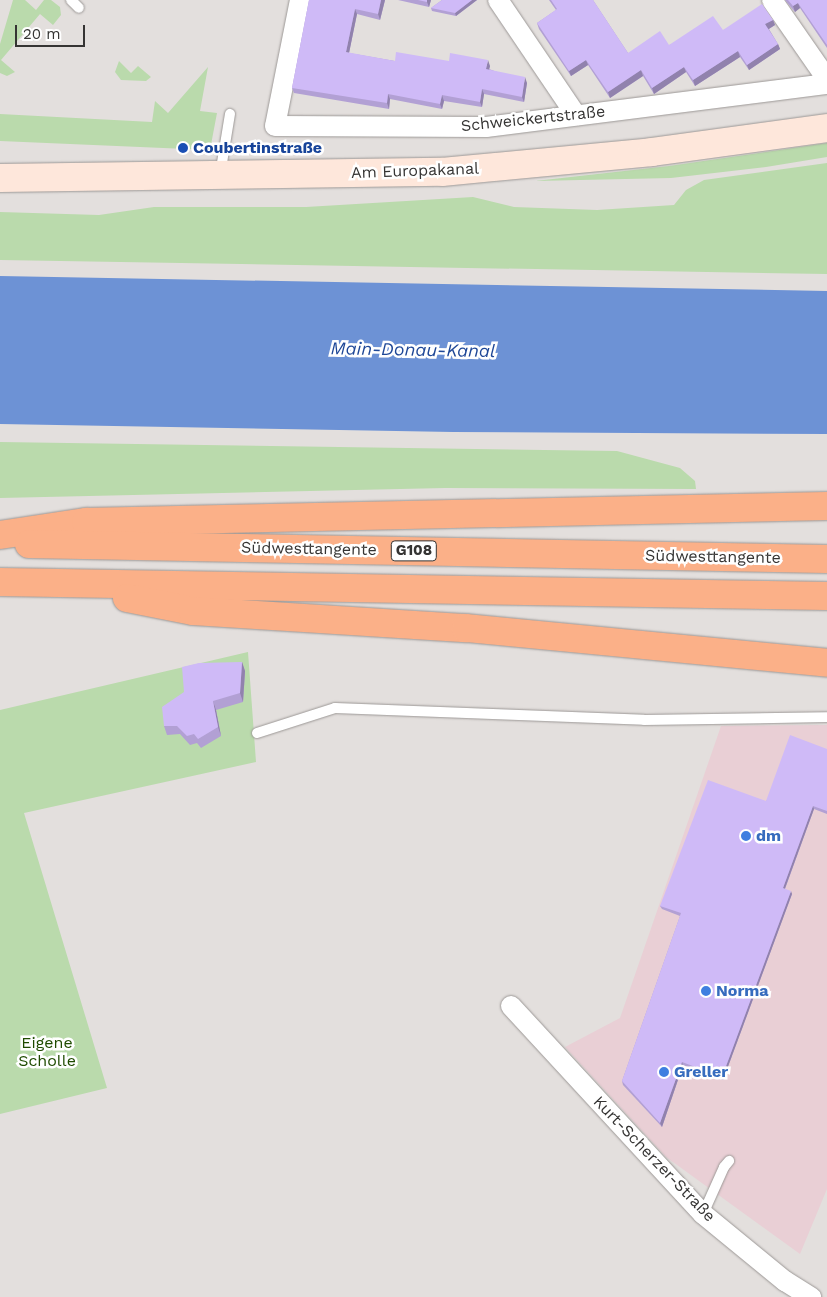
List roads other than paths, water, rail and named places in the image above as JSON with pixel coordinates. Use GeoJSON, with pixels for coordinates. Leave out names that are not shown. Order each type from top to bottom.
{"type":"FeatureCollection","features":[{"type":"Feature","properties":{"kind":"highway"},"geometry":{"type":"LineString","coordinates":[[0,535],[86,522],[827,506]]}},
{"type":"Feature","properties":{"kind":"highway","name":"Südwesttangente"},"geometry":{"type":"LineString","coordinates":[[0,543],[827,559]]}},
{"type":"Feature","properties":{"kind":"highway"},"geometry":{"type":"LineString","coordinates":[[0,582],[827,596]]}},
{"type":"Feature","properties":{"kind":"highway"},"geometry":{"type":"LineString","coordinates":[[57,583],[193,611],[466,628],[827,663]]}},
{"type":"Feature","properties":{"kind":"main road","name":"Am Europakanal"},"geometry":{"type":"LineString","coordinates":[[0,178],[442,172],[652,152],[827,128]]}},
{"type":"Feature","properties":{"kind":"street","name":"Schweickertstraße"},"geometry":{"type":"LineString","coordinates":[[300,0],[275,126],[486,127],[827,84]]}},
{"type":"Feature","properties":{"kind":"street"},"geometry":{"type":"LineString","coordinates":[[498,0],[576,115]]}},
{"type":"Feature","properties":{"kind":"street"},"geometry":{"type":"LineString","coordinates":[[772,0],[827,79]]}},
{"type":"Feature","properties":{"kind":"street","name":"Kurt-Scherzer-Straße"},"geometry":{"type":"LineString","coordinates":[[511,1006],[704,1214],[785,1281],[811,1297]]}},
{"type":"Feature","properties":{"kind":"lane"},"geometry":{"type":"LineString","coordinates":[[71,0],[79,8]]}},
{"type":"Feature","properties":{"kind":"lane"},"geometry":{"type":"LineString","coordinates":[[220,175],[230,114]]}},
{"type":"Feature","properties":{"kind":"lane"},"geometry":{"type":"LineString","coordinates":[[256,733],[335,708],[644,720],[827,717]]}},
{"type":"Feature","properties":{"kind":"lane"},"geometry":{"type":"LineString","coordinates":[[704,1214],[724,1167],[730,1161]]}},
{"type":"Feature","properties":{"kind":"water","name":"Main-Donau-Kanal"},"geometry":{"type":"Polygon","coordinates":[[[0,276],[827,291],[827,434],[453,432],[0,424],[0,276]]]}},
{"type":"Feature","properties":{"kind":"place","name":"Coubertinstraße"},"geometry":{"type":"Point","coordinates":[183,148]}},
{"type":"Feature","properties":{"kind":"place","name":"dm"},"geometry":{"type":"Point","coordinates":[746,836]}},
{"type":"Feature","properties":{"kind":"place","name":"Norma"},"geometry":{"type":"Point","coordinates":[706,991]}},
{"type":"Feature","properties":{"kind":"place","name":"Greller"},"geometry":{"type":"Point","coordinates":[664,1072]}},
{"type":"Feature","properties":{"kind":"park label","name":"Eigene Scholle"},"geometry":{"type":"Point","coordinates":[47,1052]}}]}
